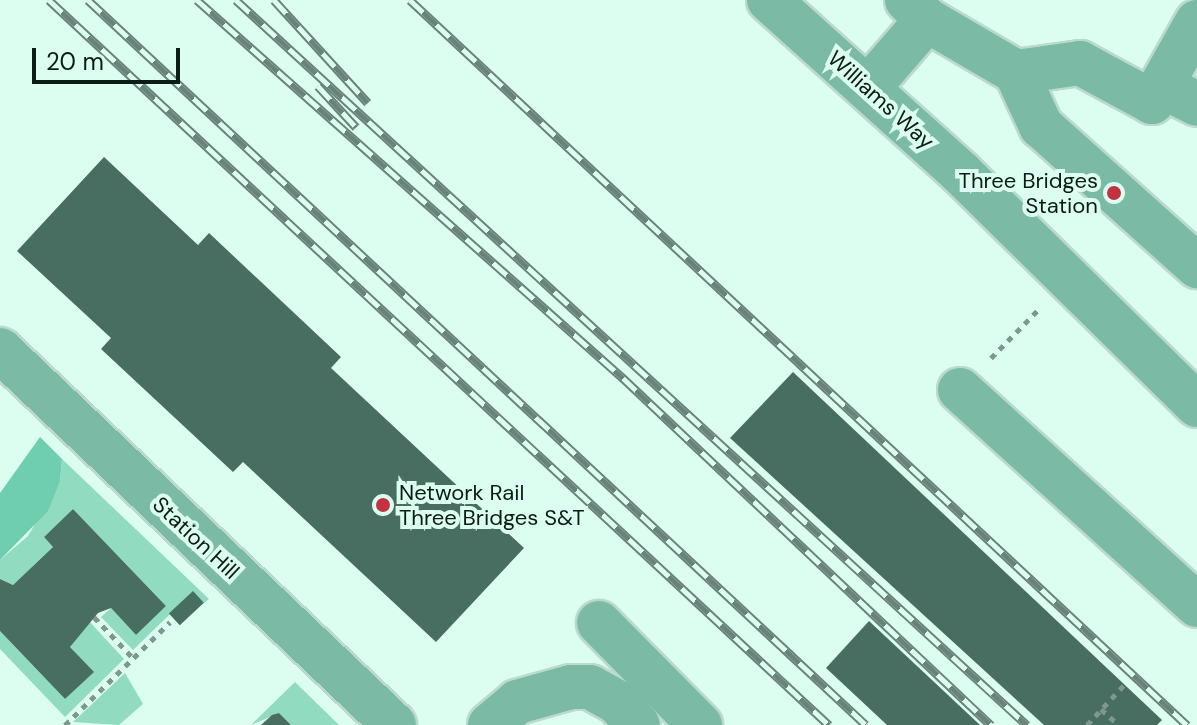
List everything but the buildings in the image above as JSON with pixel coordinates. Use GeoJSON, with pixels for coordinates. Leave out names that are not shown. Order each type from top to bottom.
{"type":"FeatureCollection","features":[{"type":"Feature","properties":{"kind":"street","name":"Williams Way"},"geometry":{"type":"LineString","coordinates":[[769,0],[868,88],[1197,405]]}},
{"type":"Feature","properties":{"kind":"street"},"geometry":{"type":"LineString","coordinates":[[868,88],[917,10],[1016,72],[1041,126],[1191,254]]}},
{"type":"Feature","properties":{"kind":"street"},"geometry":{"type":"LineString","coordinates":[[1016,72],[1080,63],[1152,102],[1179,95],[1197,22]]}},
{"type":"Feature","properties":{"kind":"street","name":"Station Hill"},"geometry":{"type":"LineString","coordinates":[[0,350],[394,725]]}},
{"type":"Feature","properties":{"kind":"street"},"geometry":{"type":"LineString","coordinates":[[973,376],[1197,605]]}},
{"type":"Feature","properties":{"kind":"street"},"geometry":{"type":"LineString","coordinates":[[599,623],[700,725]]}},
{"type":"Feature","properties":{"kind":"street"},"geometry":{"type":"LineString","coordinates":[[490,725],[517,702],[548,690],[590,687],[638,725]]}},
{"type":"Feature","properties":{"kind":"path"},"geometry":{"type":"LineString","coordinates":[[973,376],[1044,304]]}},
{"type":"Feature","properties":{"kind":"path"},"geometry":{"type":"LineString","coordinates":[[94,617],[134,659]]}},
{"type":"Feature","properties":{"kind":"path"},"geometry":{"type":"LineString","coordinates":[[65,725],[170,622]]}},
{"type":"Feature","properties":{"kind":"path"},"geometry":{"type":"LineString","coordinates":[[1087,725],[1125,684]]}},
{"type":"Feature","properties":{"kind":"path"},"geometry":{"type":"LineString","coordinates":[[1101,709],[1119,725]]}},
{"type":"Feature","properties":{"kind":"green space"},"geometry":{"type":"Polygon","coordinates":[[[40,437],[62,459],[60,481],[48,511],[0,560],[0,493],[40,437]]]}},
{"type":"Feature","properties":{"kind":"green space"},"geometry":{"type":"Polygon","coordinates":[[[62,459],[209,599],[204,603],[193,592],[133,650],[101,617],[111,608],[136,635],[166,606],[73,509],[44,537],[53,547],[13,585],[0,579],[0,560],[28,536],[60,481],[62,459]]]}},
{"type":"Feature","properties":{"kind":"green space"},"geometry":{"type":"Polygon","coordinates":[[[89,621],[124,659],[65,717],[0,649],[0,631],[65,699],[93,672],[70,647],[89,621]]]}},
{"type":"Feature","properties":{"kind":"green space"},"geometry":{"type":"Polygon","coordinates":[[[125,673],[143,704],[119,725],[73,722],[125,673]]]}},
{"type":"Feature","properties":{"kind":"green space"},"geometry":{"type":"Polygon","coordinates":[[[295,682],[339,725],[291,725],[279,713],[251,725],[295,682]]]}},
{"type":"Feature","properties":{"kind":"railway"},"geometry":{"type":"LineString","coordinates":[[49,0],[829,725]]}},
{"type":"Feature","properties":{"kind":"railway"},"geometry":{"type":"LineString","coordinates":[[88,0],[866,725]]}},
{"type":"Feature","properties":{"kind":"railway"},"geometry":{"type":"LineString","coordinates":[[197,0],[623,378],[991,725]]}},
{"type":"Feature","properties":{"kind":"railway"},"geometry":{"type":"LineString","coordinates":[[236,0],[1027,725]]}},
{"type":"Feature","properties":{"kind":"railway"},"geometry":{"type":"LineString","coordinates":[[274,0],[368,103]]}},
{"type":"Feature","properties":{"kind":"railway"},"geometry":{"type":"LineString","coordinates":[[410,0],[1187,725]]}},
{"type":"Feature","properties":{"kind":"railway"},"geometry":{"type":"LineString","coordinates":[[318,86],[356,127]]}},
{"type":"Feature","properties":{"kind":"place","name":"Three Bridges Station"},"geometry":{"type":"Point","coordinates":[1114,193]}},
{"type":"Feature","properties":{"kind":"place","name":"Network Rail Three Bridges S&T"},"geometry":{"type":"Point","coordinates":[383,505]}}]}
